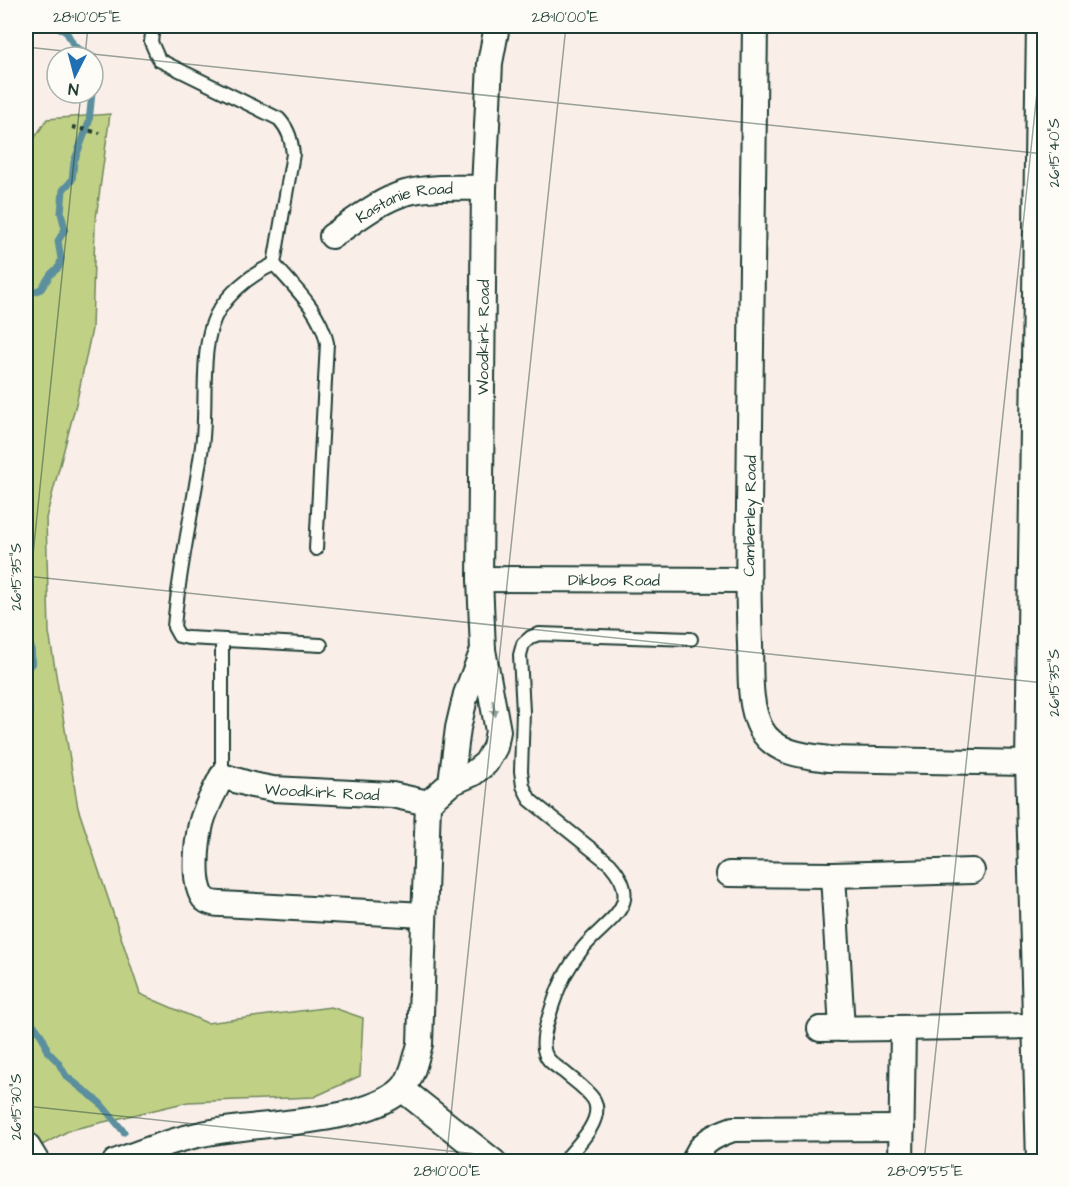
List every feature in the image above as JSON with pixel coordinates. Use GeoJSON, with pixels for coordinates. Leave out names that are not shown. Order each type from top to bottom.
{"type":"FeatureCollection","features":[{"type":"Feature","properties":{"kind":"street","name":"Woodkirk Road"},"geometry":{"type":"LineString","coordinates":[[222,776],[273,789],[392,795],[428,803],[451,783],[472,774],[486,763],[495,747],[498,731],[483,650],[480,579],[484,188],[490,63],[497,26]]}},
{"type":"Feature","properties":{"kind":"street","name":"Camberley Road"},"geometry":{"type":"LineString","coordinates":[[755,26],[748,579],[751,686],[754,710],[762,730],[774,744],[786,751],[805,756],[829,759],[1028,763]]}},
{"type":"Feature","properties":{"kind":"street"},"geometry":{"type":"LineString","coordinates":[[1039,1161],[1028,763],[1040,26]]}},
{"type":"Feature","properties":{"kind":"street","name":"Kastanie Road"},"geometry":{"type":"LineString","coordinates":[[332,236],[371,209],[404,193],[438,189],[484,188]]}},
{"type":"Feature","properties":{"kind":"street","name":"Dikbos Road"},"geometry":{"type":"LineString","coordinates":[[480,579],[748,579]]}},
{"type":"Feature","properties":{"kind":"street","name":"Woodkirk Road"},"geometry":{"type":"LineString","coordinates":[[451,783],[465,694],[483,650]]}},
{"type":"Feature","properties":{"kind":"street"},"geometry":{"type":"LineString","coordinates":[[222,776],[204,814],[197,851],[197,882],[200,894],[208,902],[424,915]]}},
{"type":"Feature","properties":{"kind":"street"},"geometry":{"type":"LineString","coordinates":[[115,1161],[161,1144],[203,1133],[344,1114],[374,1107],[402,1089],[413,1069],[420,1044],[428,803]]}},
{"type":"Feature","properties":{"kind":"street"},"geometry":{"type":"LineString","coordinates":[[729,874],[833,875],[972,871]]}},
{"type":"Feature","properties":{"kind":"street"},"geometry":{"type":"LineString","coordinates":[[833,875],[831,1029],[1035,1026]]}},
{"type":"Feature","properties":{"kind":"street"},"geometry":{"type":"LineString","coordinates":[[901,1161],[903,1029]]}},
{"type":"Feature","properties":{"kind":"street"},"geometry":{"type":"LineString","coordinates":[[402,1089],[494,1161]]}},
{"type":"Feature","properties":{"kind":"street"},"geometry":{"type":"LineString","coordinates":[[694,1161],[698,1150],[707,1142],[718,1134],[734,1129],[902,1128]]}},
{"type":"Feature","properties":{"kind":"lane"},"geometry":{"type":"LineString","coordinates":[[153,26],[151,42],[159,60],[279,119],[288,128],[293,154],[274,264],[315,313],[324,327],[327,343],[316,549]]}},
{"type":"Feature","properties":{"kind":"lane"},"geometry":{"type":"LineString","coordinates":[[274,264],[255,273],[218,310],[210,330],[202,444],[174,627],[179,636],[222,641],[321,645]]}},
{"type":"Feature","properties":{"kind":"lane"},"geometry":{"type":"LineString","coordinates":[[563,1161],[593,1124],[597,1107],[594,1099],[551,1062],[544,1052],[546,1024],[566,972],[584,947],[605,928],[617,913],[624,899],[625,889],[621,876],[610,864],[530,800],[523,786],[520,655],[523,644],[539,634],[691,639]]}},
{"type":"Feature","properties":{"kind":"lane"},"geometry":{"type":"LineString","coordinates":[[222,641],[222,776]]}},
{"type":"Feature","properties":{"kind":"path"},"geometry":{"type":"LineString","coordinates":[[72,127],[100,133]]}},
{"type":"Feature","properties":{"kind":"green space"},"geometry":{"type":"Polygon","coordinates":[[[110,114],[95,226],[92,329],[77,400],[46,518],[49,632],[78,808],[140,994],[207,1023],[331,1007],[363,1018],[360,1076],[314,1097],[188,1102],[70,1130],[35,1149],[26,1121],[26,151],[47,119],[110,114]]]}},
{"type":"Feature","properties":{"kind":"waterway"},"geometry":{"type":"LineString","coordinates":[[57,26],[67,33],[73,45]]}},
{"type":"Feature","properties":{"kind":"waterway"},"geometry":{"type":"LineString","coordinates":[[26,295],[41,289],[59,267],[61,259],[58,241],[65,229],[61,213],[63,190],[72,180],[74,162],[89,122],[91,105]]}},
{"type":"Feature","properties":{"kind":"waterway"},"geometry":{"type":"LineString","coordinates":[[26,635],[31,647],[32,663],[26,670]]}},
{"type":"Feature","properties":{"kind":"waterway"},"geometry":{"type":"LineString","coordinates":[[26,693],[29,712],[26,730]]}},
{"type":"Feature","properties":{"kind":"waterway"},"geometry":{"type":"LineString","coordinates":[[26,1013],[44,1041],[47,1051],[58,1062],[66,1076],[100,1103],[124,1132]]}}]}
